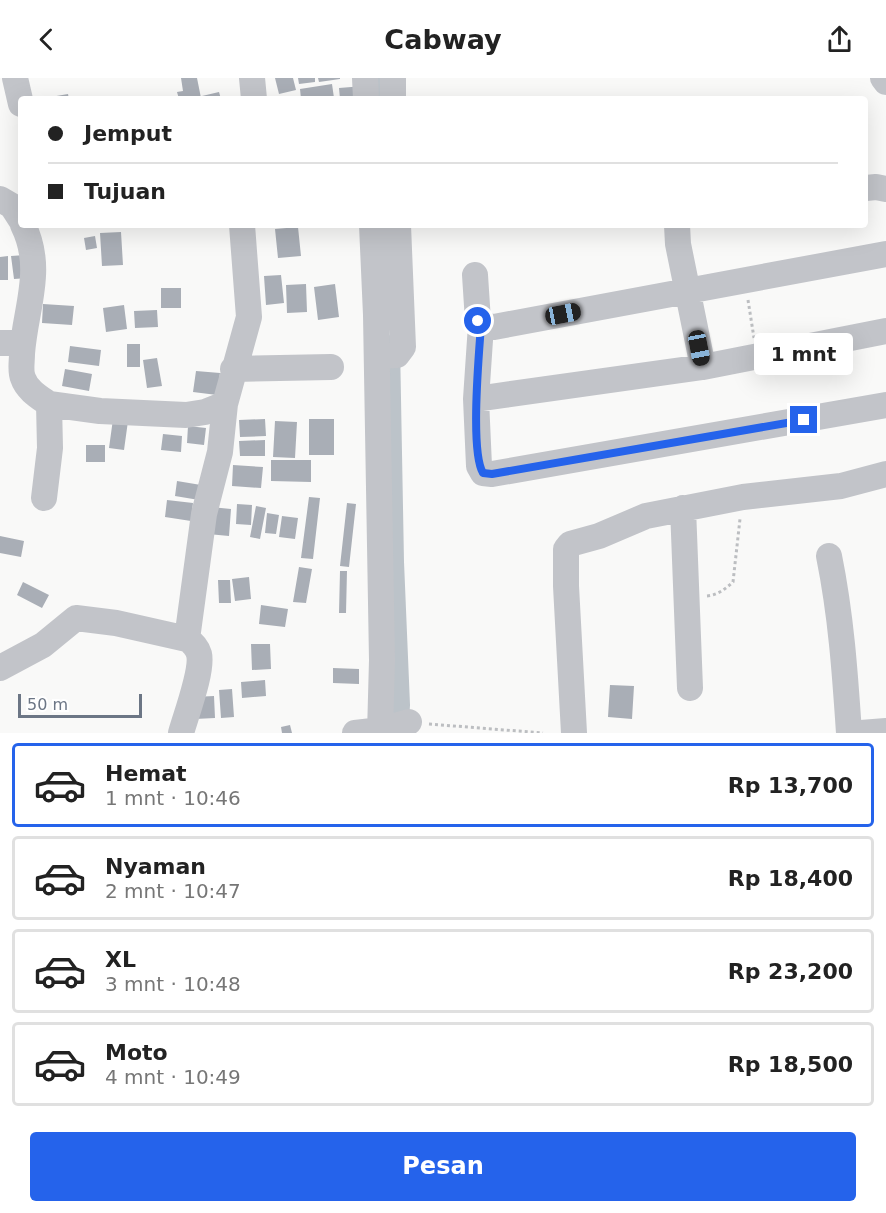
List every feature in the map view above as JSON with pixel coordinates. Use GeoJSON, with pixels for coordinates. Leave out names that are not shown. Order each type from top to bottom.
{"type":"FeatureCollection","features":[{"type":"Feature","properties":{"kind":"street"},"geometry":{"type":"LineString","coordinates":[[0,86],[16,78],[19,96]]}},
{"type":"Feature","properties":{"kind":"street"},"geometry":{"type":"LineString","coordinates":[[252,78],[254,96]]}},
{"type":"Feature","properties":{"kind":"street"},"geometry":{"type":"LineString","coordinates":[[365,78],[366,96]]}},
{"type":"Feature","properties":{"kind":"street"},"geometry":{"type":"LineString","coordinates":[[393,78],[393,96]]}},
{"type":"Feature","properties":{"kind":"street"},"geometry":{"type":"LineString","coordinates":[[883,78],[886,82]]}},
{"type":"Feature","properties":{"kind":"street"},"geometry":{"type":"LineString","coordinates":[[868,188],[886,189]]}},
{"type":"Feature","properties":{"kind":"street"},"geometry":{"type":"LineString","coordinates":[[0,199],[12,206],[18,215]]}},
{"type":"Feature","properties":{"kind":"street"},"geometry":{"type":"LineString","coordinates":[[24,228],[33,264],[32,294],[11,343],[23,378],[32,392],[48,405],[100,411],[186,415],[205,412],[225,404]]}},
{"type":"Feature","properties":{"kind":"street"},"geometry":{"type":"LineString","coordinates":[[187,639],[204,514],[220,452],[225,404],[249,317],[242,228]]}},
{"type":"Feature","properties":{"kind":"street"},"geometry":{"type":"LineString","coordinates":[[355,733],[391,728],[382,660],[385,355],[372,228]]}},
{"type":"Feature","properties":{"kind":"street"},"geometry":{"type":"LineString","coordinates":[[385,355],[403,347],[398,228]]}},
{"type":"Feature","properties":{"kind":"street"},"geometry":{"type":"LineString","coordinates":[[677,228],[678,244],[703,367]]}},
{"type":"Feature","properties":{"kind":"street"},"geometry":{"type":"LineString","coordinates":[[481,325],[494,327],[886,254]]}},
{"type":"Feature","properties":{"kind":"street"},"geometry":{"type":"LineString","coordinates":[[475,275],[478,321],[481,325],[476,399],[479,466],[483,473],[492,474],[886,405]]}},
{"type":"Feature","properties":{"kind":"street"},"geometry":{"type":"LineString","coordinates":[[476,399],[703,367],[886,331]]}},
{"type":"Feature","properties":{"kind":"street"},"geometry":{"type":"LineString","coordinates":[[233,369],[331,367]]}},
{"type":"Feature","properties":{"kind":"street"},"geometry":{"type":"LineString","coordinates":[[44,498],[51,448],[48,405]]}},
{"type":"Feature","properties":{"kind":"street"},"geometry":{"type":"LineString","coordinates":[[574,733],[566,586],[566,549],[570,544],[599,536],[646,516],[743,497],[842,486],[886,474]]}},
{"type":"Feature","properties":{"kind":"street"},"geometry":{"type":"LineString","coordinates":[[683,508],[690,688]]}},
{"type":"Feature","properties":{"kind":"street"},"geometry":{"type":"LineString","coordinates":[[829,556],[837,595],[842,639],[849,733]]}},
{"type":"Feature","properties":{"kind":"street"},"geometry":{"type":"LineString","coordinates":[[0,668],[43,645],[76,618],[116,623],[187,639],[195,644],[199,654],[199,670],[181,733]]}},
{"type":"Feature","properties":{"kind":"street"},"geometry":{"type":"LineString","coordinates":[[861,733],[886,731]]}},
{"type":"Feature","properties":{"kind":"path"},"geometry":{"type":"LineString","coordinates":[[745,279],[757,357]]}},
{"type":"Feature","properties":{"kind":"path"},"geometry":{"type":"LineString","coordinates":[[688,597],[713,595],[733,582],[743,497]]}},
{"type":"Feature","properties":{"kind":"path"},"geometry":{"type":"LineString","coordinates":[[391,728],[543,733]]}},
{"type":"Feature","properties":{"kind":"building"},"geometry":{"type":"Polygon","coordinates":[[[181,78],[197,78],[201,96],[178,96],[177,92],[183,91],[181,78]]]}},
{"type":"Feature","properties":{"kind":"building"},"geometry":{"type":"Polygon","coordinates":[[[275,78],[293,78],[296,90],[279,94],[275,78]]]}},
{"type":"Feature","properties":{"kind":"building"},"geometry":{"type":"Polygon","coordinates":[[[298,78],[315,78],[315,82],[299,84],[298,78]]]}},
{"type":"Feature","properties":{"kind":"building"},"geometry":{"type":"Polygon","coordinates":[[[318,78],[340,78],[340,79],[319,82],[318,78]]]}},
{"type":"Feature","properties":{"kind":"building"},"geometry":{"type":"Polygon","coordinates":[[[332,84],[334,96],[301,96],[300,89],[332,84]]]}},
{"type":"Feature","properties":{"kind":"building"},"geometry":{"type":"Polygon","coordinates":[[[364,86],[365,96],[340,96],[339,88],[364,86]]]}},
{"type":"Feature","properties":{"kind":"building"},"geometry":{"type":"Polygon","coordinates":[[[219,92],[220,96],[202,96],[219,92]]]}},
{"type":"Feature","properties":{"kind":"building"},"geometry":{"type":"Polygon","coordinates":[[[298,228],[301,256],[278,258],[275,229],[298,228]]]}},
{"type":"Feature","properties":{"kind":"building"},"geometry":{"type":"Polygon","coordinates":[[[121,232],[123,265],[102,266],[100,233],[121,232]]]}},
{"type":"Feature","properties":{"kind":"building"},"geometry":{"type":"Polygon","coordinates":[[[95,236],[97,248],[86,250],[84,238],[95,236]]]}},
{"type":"Feature","properties":{"kind":"building"},"geometry":{"type":"Polygon","coordinates":[[[25,255],[28,278],[14,279],[11,256],[25,255]]]}},
{"type":"Feature","properties":{"kind":"building"},"geometry":{"type":"Polygon","coordinates":[[[8,256],[8,280],[0,280],[0,257],[8,256]]]}},
{"type":"Feature","properties":{"kind":"building"},"geometry":{"type":"Polygon","coordinates":[[[281,275],[284,303],[266,305],[264,276],[281,275]]]}},
{"type":"Feature","properties":{"kind":"building"},"geometry":{"type":"Polygon","coordinates":[[[306,284],[307,312],[287,313],[286,285],[306,284]]]}},
{"type":"Feature","properties":{"kind":"building"},"geometry":{"type":"Polygon","coordinates":[[[335,284],[339,317],[318,320],[314,287],[335,284]]]}},
{"type":"Feature","properties":{"kind":"building"},"geometry":{"type":"Polygon","coordinates":[[[161,288],[181,288],[181,308],[161,308],[161,288]]]}},
{"type":"Feature","properties":{"kind":"building"},"geometry":{"type":"Polygon","coordinates":[[[43,304],[74,306],[72,325],[42,323],[43,304]]]}},
{"type":"Feature","properties":{"kind":"building"},"geometry":{"type":"Polygon","coordinates":[[[124,305],[127,329],[106,332],[103,308],[124,305]]]}},
{"type":"Feature","properties":{"kind":"building"},"geometry":{"type":"Polygon","coordinates":[[[157,310],[158,327],[135,328],[134,311],[157,310]]]}},
{"type":"Feature","properties":{"kind":"building"},"geometry":{"type":"Polygon","coordinates":[[[127,344],[140,344],[140,367],[127,367],[127,344]]]}},
{"type":"Feature","properties":{"kind":"building"},"geometry":{"type":"Polygon","coordinates":[[[70,346],[101,350],[99,366],[68,362],[70,346]]]}},
{"type":"Feature","properties":{"kind":"building"},"geometry":{"type":"Polygon","coordinates":[[[157,358],[162,386],[147,388],[143,360],[157,358]]]}},
{"type":"Feature","properties":{"kind":"building"},"geometry":{"type":"Polygon","coordinates":[[[65,369],[92,374],[89,391],[62,386],[65,369]]]}},
{"type":"Feature","properties":{"kind":"building"},"geometry":{"type":"Polygon","coordinates":[[[196,371],[220,373],[217,395],[193,392],[196,371]]]}},
{"type":"Feature","properties":{"kind":"building"},"geometry":{"type":"Polygon","coordinates":[[[113,419],[128,421],[124,450],[109,448],[113,419]]]}},
{"type":"Feature","properties":{"kind":"building"},"geometry":{"type":"Polygon","coordinates":[[[265,419],[266,436],[240,437],[239,420],[265,419]]]}},
{"type":"Feature","properties":{"kind":"building"},"geometry":{"type":"Polygon","coordinates":[[[309,419],[334,419],[334,455],[309,455],[309,419]]]}},
{"type":"Feature","properties":{"kind":"building"},"geometry":{"type":"Polygon","coordinates":[[[275,421],[297,422],[295,458],[273,457],[275,421]]]}},
{"type":"Feature","properties":{"kind":"building"},"geometry":{"type":"Polygon","coordinates":[[[188,426],[206,428],[204,445],[187,443],[188,426]]]}},
{"type":"Feature","properties":{"kind":"building"},"geometry":{"type":"Polygon","coordinates":[[[163,434],[182,436],[181,452],[161,450],[163,434]]]}},
{"type":"Feature","properties":{"kind":"building"},"geometry":{"type":"Polygon","coordinates":[[[265,440],[265,456],[240,456],[239,441],[265,440]]]}},
{"type":"Feature","properties":{"kind":"building"},"geometry":{"type":"Polygon","coordinates":[[[86,445],[105,445],[105,462],[86,462],[86,445]]]}},
{"type":"Feature","properties":{"kind":"building"},"geometry":{"type":"Polygon","coordinates":[[[271,460],[311,460],[311,482],[271,481],[271,460]]]}},
{"type":"Feature","properties":{"kind":"building"},"geometry":{"type":"Polygon","coordinates":[[[233,465],[263,467],[261,488],[232,486],[233,465]]]}},
{"type":"Feature","properties":{"kind":"building"},"geometry":{"type":"Polygon","coordinates":[[[177,481],[201,485],[199,500],[175,496],[177,481]]]}},
{"type":"Feature","properties":{"kind":"building"},"geometry":{"type":"Polygon","coordinates":[[[309,497],[320,498],[313,559],[301,558],[309,497]]]}},
{"type":"Feature","properties":{"kind":"building"},"geometry":{"type":"Polygon","coordinates":[[[167,500],[193,503],[191,521],[165,517],[167,500]]]}},
{"type":"Feature","properties":{"kind":"building"},"geometry":{"type":"Polygon","coordinates":[[[347,503],[356,504],[349,567],[340,566],[347,503]]]}},
{"type":"Feature","properties":{"kind":"building"},"geometry":{"type":"Polygon","coordinates":[[[237,504],[252,505],[251,525],[236,524],[237,504]]]}},
{"type":"Feature","properties":{"kind":"building"},"geometry":{"type":"Polygon","coordinates":[[[256,506],[266,508],[260,539],[250,537],[256,506]]]}},
{"type":"Feature","properties":{"kind":"building"},"geometry":{"type":"Polygon","coordinates":[[[211,507],[231,509],[229,536],[208,534],[211,507]]]}},
{"type":"Feature","properties":{"kind":"building"},"geometry":{"type":"Polygon","coordinates":[[[267,513],[279,515],[276,534],[265,533],[267,513]]]}},
{"type":"Feature","properties":{"kind":"building"},"geometry":{"type":"Polygon","coordinates":[[[282,516],[298,518],[295,539],[279,537],[282,516]]]}},
{"type":"Feature","properties":{"kind":"building"},"geometry":{"type":"Polygon","coordinates":[[[0,536],[24,541],[21,557],[0,553],[0,536]]]}},
{"type":"Feature","properties":{"kind":"building"},"geometry":{"type":"Polygon","coordinates":[[[299,567],[312,569],[306,603],[293,602],[299,567]]]}},
{"type":"Feature","properties":{"kind":"building"},"geometry":{"type":"Polygon","coordinates":[[[340,571],[347,571],[346,613],[339,613],[340,571]]]}},
{"type":"Feature","properties":{"kind":"building"},"geometry":{"type":"Polygon","coordinates":[[[249,577],[251,599],[235,601],[232,579],[249,577]]]}},
{"type":"Feature","properties":{"kind":"building"},"geometry":{"type":"Polygon","coordinates":[[[218,580],[230,580],[231,603],[219,603],[218,580]]]}},
{"type":"Feature","properties":{"kind":"building"},"geometry":{"type":"Polygon","coordinates":[[[23,582],[49,595],[42,608],[17,595],[23,582]]]}},
{"type":"Feature","properties":{"kind":"building"},"geometry":{"type":"Polygon","coordinates":[[[261,605],[288,609],[285,627],[259,624],[261,605]]]}},
{"type":"Feature","properties":{"kind":"building"},"geometry":{"type":"Polygon","coordinates":[[[251,644],[270,644],[271,669],[252,670],[251,644]]]}},
{"type":"Feature","properties":{"kind":"building"},"geometry":{"type":"Polygon","coordinates":[[[333,668],[359,669],[359,684],[333,683],[333,668]]]}},
{"type":"Feature","properties":{"kind":"building"},"geometry":{"type":"Polygon","coordinates":[[[265,680],[266,696],[242,698],[241,682],[265,680]]]}},
{"type":"Feature","properties":{"kind":"building"},"geometry":{"type":"Polygon","coordinates":[[[610,685],[634,686],[632,719],[608,717],[610,685]]]}},
{"type":"Feature","properties":{"kind":"building"},"geometry":{"type":"Polygon","coordinates":[[[232,689],[234,717],[221,718],[219,690],[232,689]]]}},
{"type":"Feature","properties":{"kind":"building"},"geometry":{"type":"Polygon","coordinates":[[[214,696],[215,718],[195,719],[194,697],[214,696]]]}},
{"type":"Feature","properties":{"kind":"building"},"geometry":{"type":"Polygon","coordinates":[[[290,725],[292,733],[282,733],[281,727],[290,725]]]}},
{"type":"Feature","properties":{"kind":"waterway"},"geometry":{"type":"LineString","coordinates":[[380,78],[381,96]]}},
{"type":"Feature","properties":{"kind":"waterway"},"geometry":{"type":"LineString","coordinates":[[391,344],[395,562],[401,705],[399,733]]}},
{"type":"Feature","properties":{"kind":"route"},"geometry":{"type":"LineString","coordinates":[[478,321],[481,325],[476,399],[479,466],[483,473],[492,474],[804,420]]}}]}
